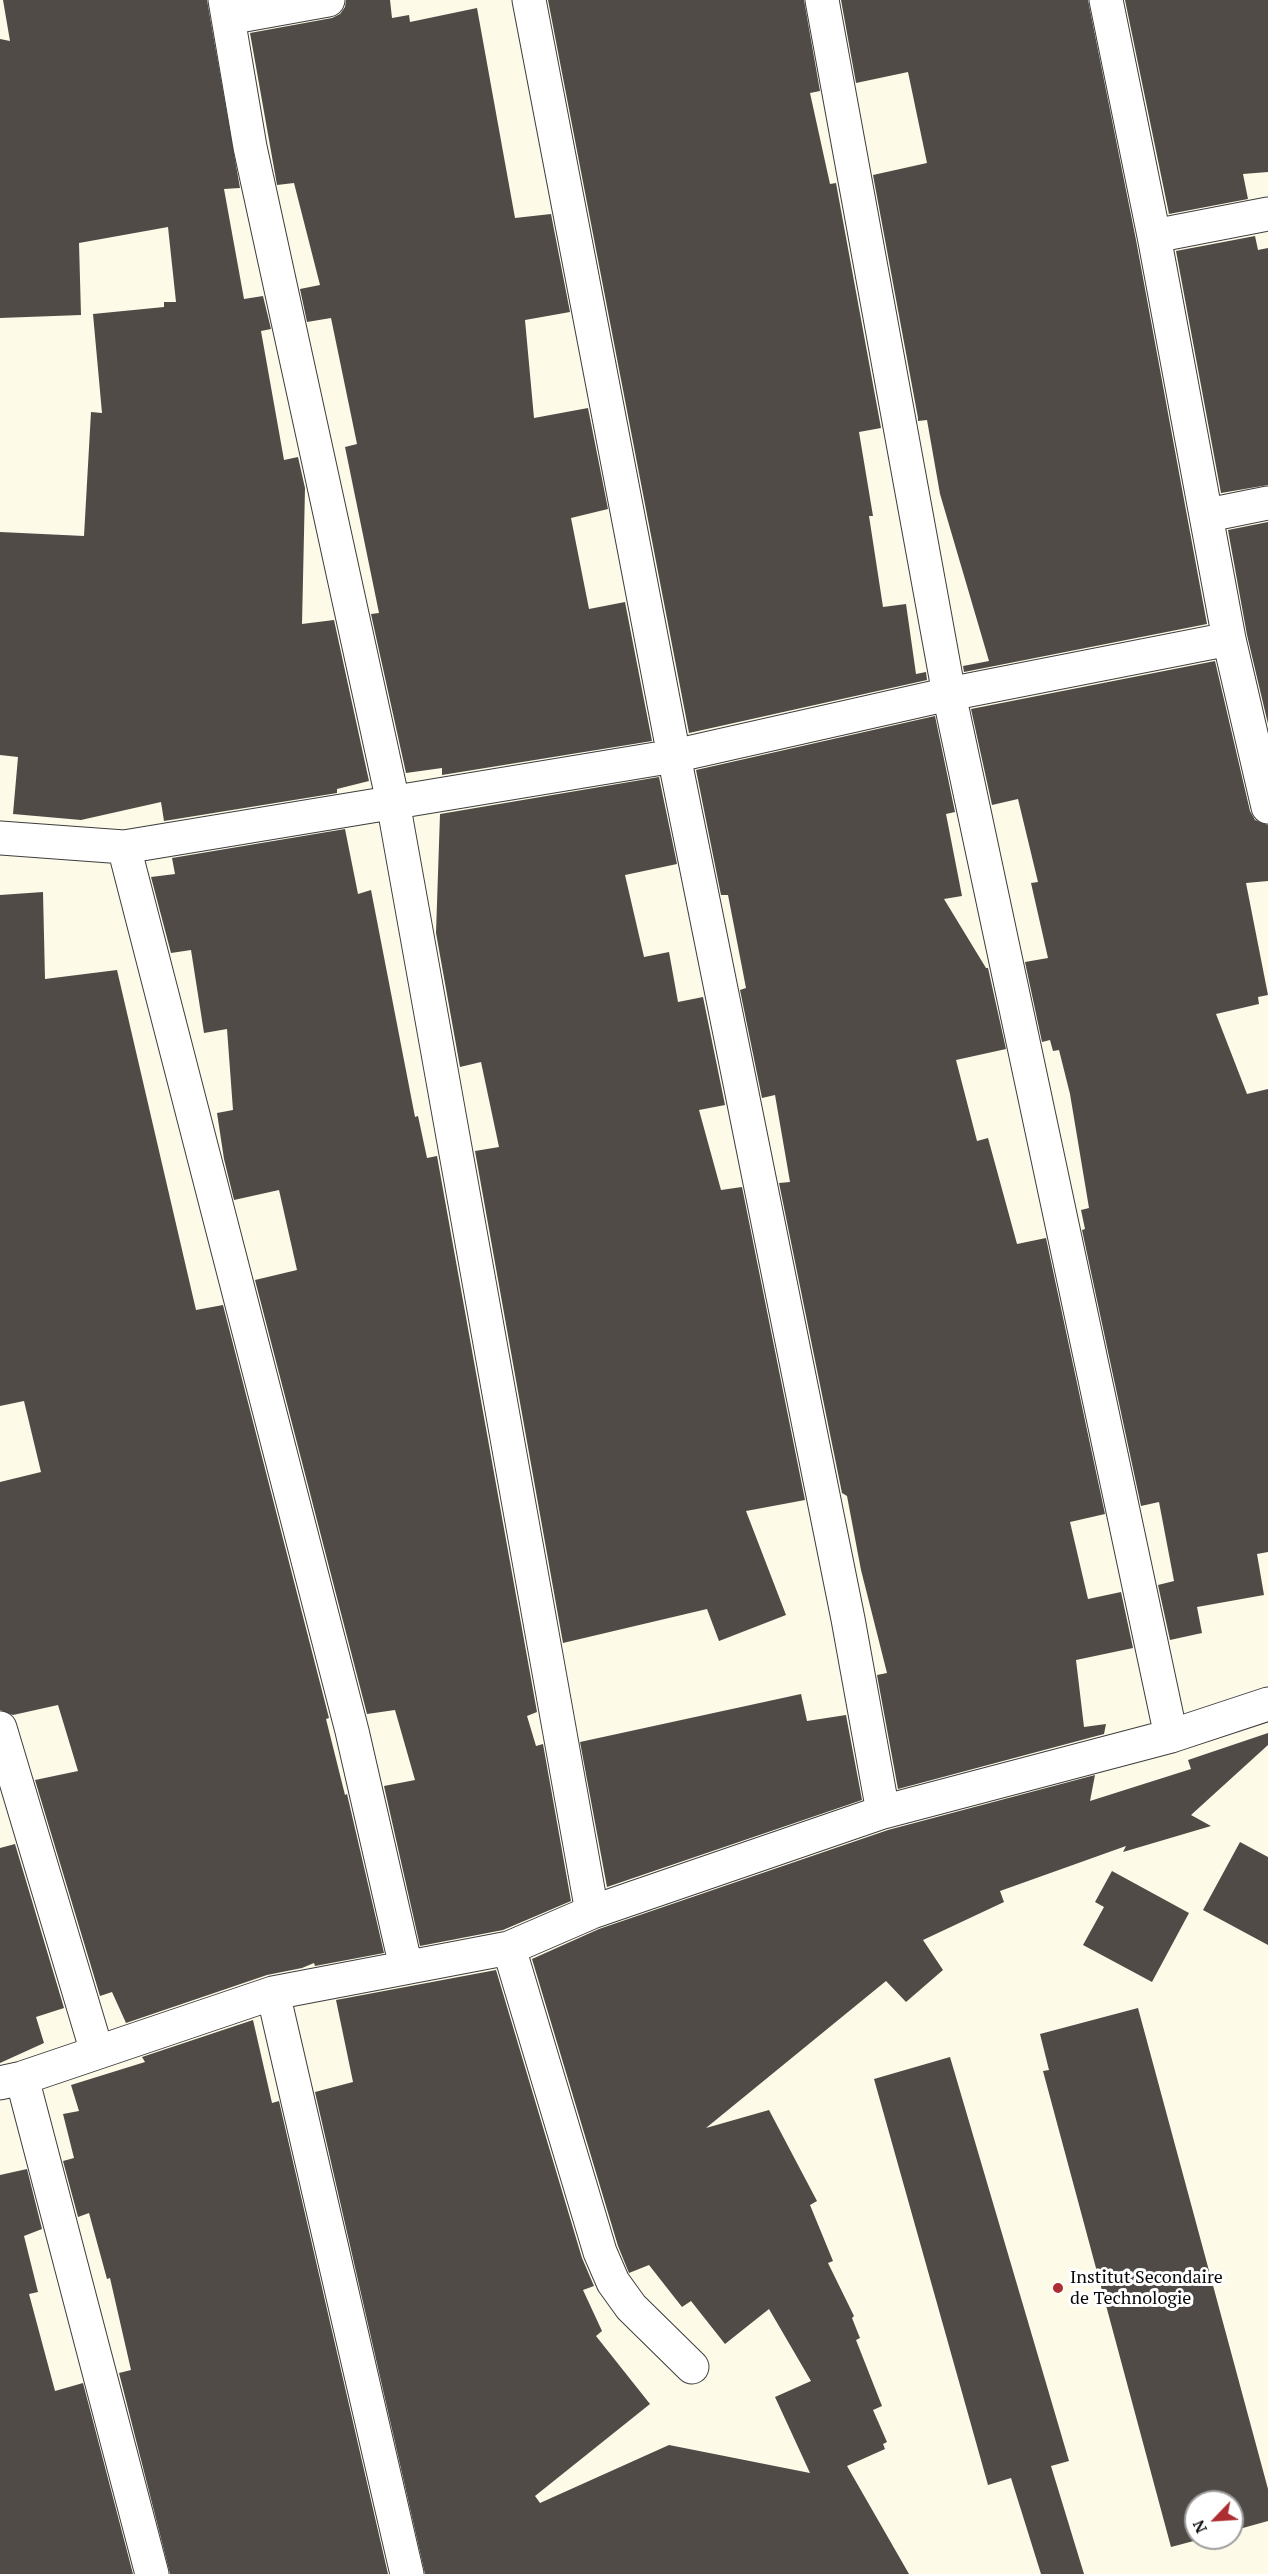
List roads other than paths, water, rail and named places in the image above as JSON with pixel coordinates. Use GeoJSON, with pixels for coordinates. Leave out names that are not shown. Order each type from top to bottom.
{"type":"FeatureCollection","features":[{"type":"Feature","properties":{"kind":"street"},"geometry":{"type":"LineString","coordinates":[[328,0],[226,9],[250,147],[393,802],[592,1912]]}},
{"type":"Feature","properties":{"kind":"street"},"geometry":{"type":"LineString","coordinates":[[528,0],[675,756],[848,1619],[883,1812]]}},
{"type":"Feature","properties":{"kind":"street"},"geometry":{"type":"LineString","coordinates":[[822,0],[949,694],[1172,1736]]}},
{"type":"Feature","properties":{"kind":"street"},"geometry":{"type":"LineString","coordinates":[[1106,0],[1208,515],[1229,639],[1267,799]]}},
{"type":"Feature","properties":{"kind":"street"},"geometry":{"type":"LineString","coordinates":[[1154,236],[1268,214]]}},
{"type":"Feature","properties":{"kind":"street"},"geometry":{"type":"LineString","coordinates":[[1208,515],[1268,503]]}},
{"type":"Feature","properties":{"kind":"street"},"geometry":{"type":"LineString","coordinates":[[0,838],[124,848],[675,756],[949,694],[1229,639]]}},
{"type":"Feature","properties":{"kind":"street"},"geometry":{"type":"LineString","coordinates":[[124,848],[349,1719],[406,1967]]}},
{"type":"Feature","properties":{"kind":"street"},"geometry":{"type":"LineString","coordinates":[[152,2574],[11,2080],[273,1993],[509,1948],[592,1912],[883,1812],[1172,1736],[1268,1704]]}},
{"type":"Feature","properties":{"kind":"street"},"geometry":{"type":"LineString","coordinates":[[0,1728],[97,2052]]}},
{"type":"Feature","properties":{"kind":"street"},"geometry":{"type":"LineString","coordinates":[[509,1948],[604,2262],[613,2282],[631,2307],[692,2367]]}},
{"type":"Feature","properties":{"kind":"street"},"geometry":{"type":"LineString","coordinates":[[273,1993],[407,2574]]}},
{"type":"Feature","properties":{"kind":"place","name":"Institut Secondaire de Technologie"},"geometry":{"type":"Point","coordinates":[1058,2288]}}]}
